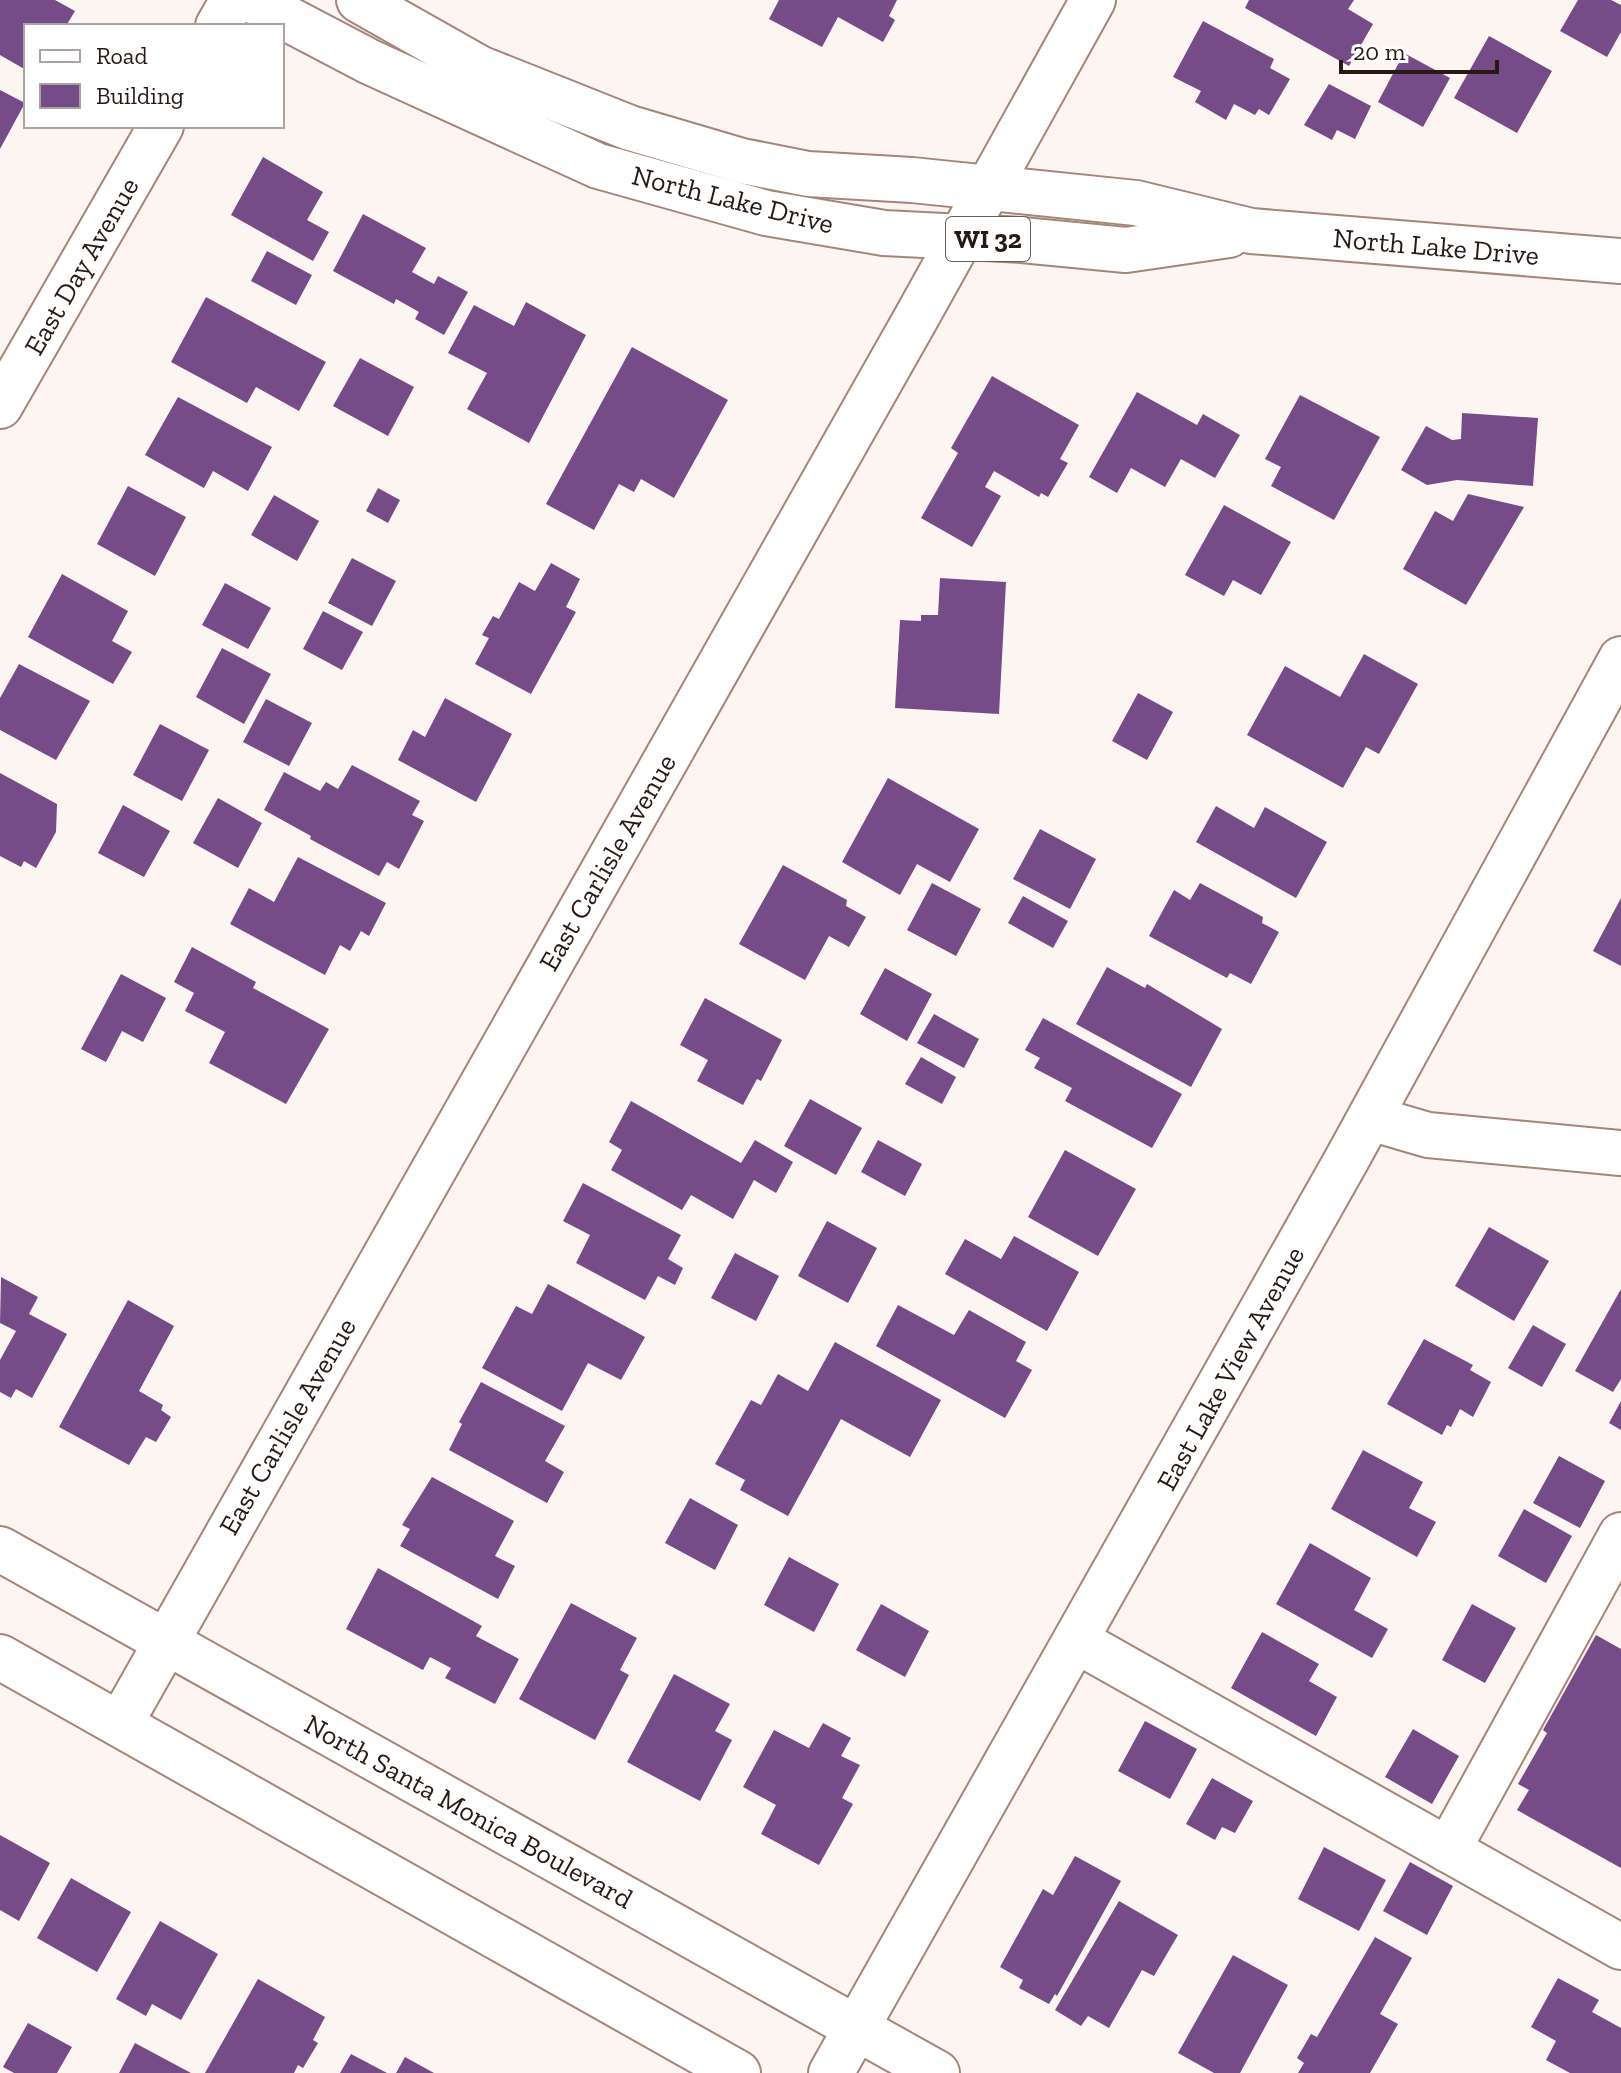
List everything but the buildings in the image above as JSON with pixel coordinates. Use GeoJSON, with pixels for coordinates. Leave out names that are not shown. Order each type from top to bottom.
{"type":"FeatureCollection","features":[{"type":"Feature","properties":{"kind":"street"},"geometry":{"type":"LineString","coordinates":[[219,24],[233,0]]}},
{"type":"Feature","properties":{"kind":"street","name":"North Lake Drive"},"geometry":{"type":"LineString","coordinates":[[252,0],[370,62],[598,166],[766,213],[884,233],[1022,240],[1126,250],[1251,231]]}},
{"type":"Feature","properties":{"kind":"street","name":"North Lake Drive"},"geometry":{"type":"LineString","coordinates":[[359,0],[479,68],[630,128],[742,161],[808,174],[1136,203],[1251,231],[1621,261]]}},
{"type":"Feature","properties":{"kind":"street","name":"East Carlisle Avenue"},"geometry":{"type":"LineString","coordinates":[[120,1724],[1093,0]]}},
{"type":"Feature","properties":{"kind":"street","name":"East Day Avenue"},"geometry":{"type":"LineString","coordinates":[[0,406],[160,128]]}},
{"type":"Feature","properties":{"kind":"street","name":"East Lake View Avenue"},"geometry":{"type":"LineString","coordinates":[[831,2073],[1370,1118],[1621,659]]}},
{"type":"Feature","properties":{"kind":"street"},"geometry":{"type":"LineString","coordinates":[[1370,1118],[1428,1135],[1621,1153]]}},
{"type":"Feature","properties":{"kind":"street"},"geometry":{"type":"LineString","coordinates":[[1448,1850],[1621,1535]]}},
{"type":"Feature","properties":{"kind":"street","name":"North Santa Monica Boulevard"},"geometry":{"type":"LineString","coordinates":[[0,1549],[937,2073]]}},
{"type":"Feature","properties":{"kind":"street"},"geometry":{"type":"LineString","coordinates":[[1077,1641],[1621,1947]]}},
{"type":"Feature","properties":{"kind":"street"},"geometry":{"type":"LineString","coordinates":[[0,1657],[738,2073]]}}]}
